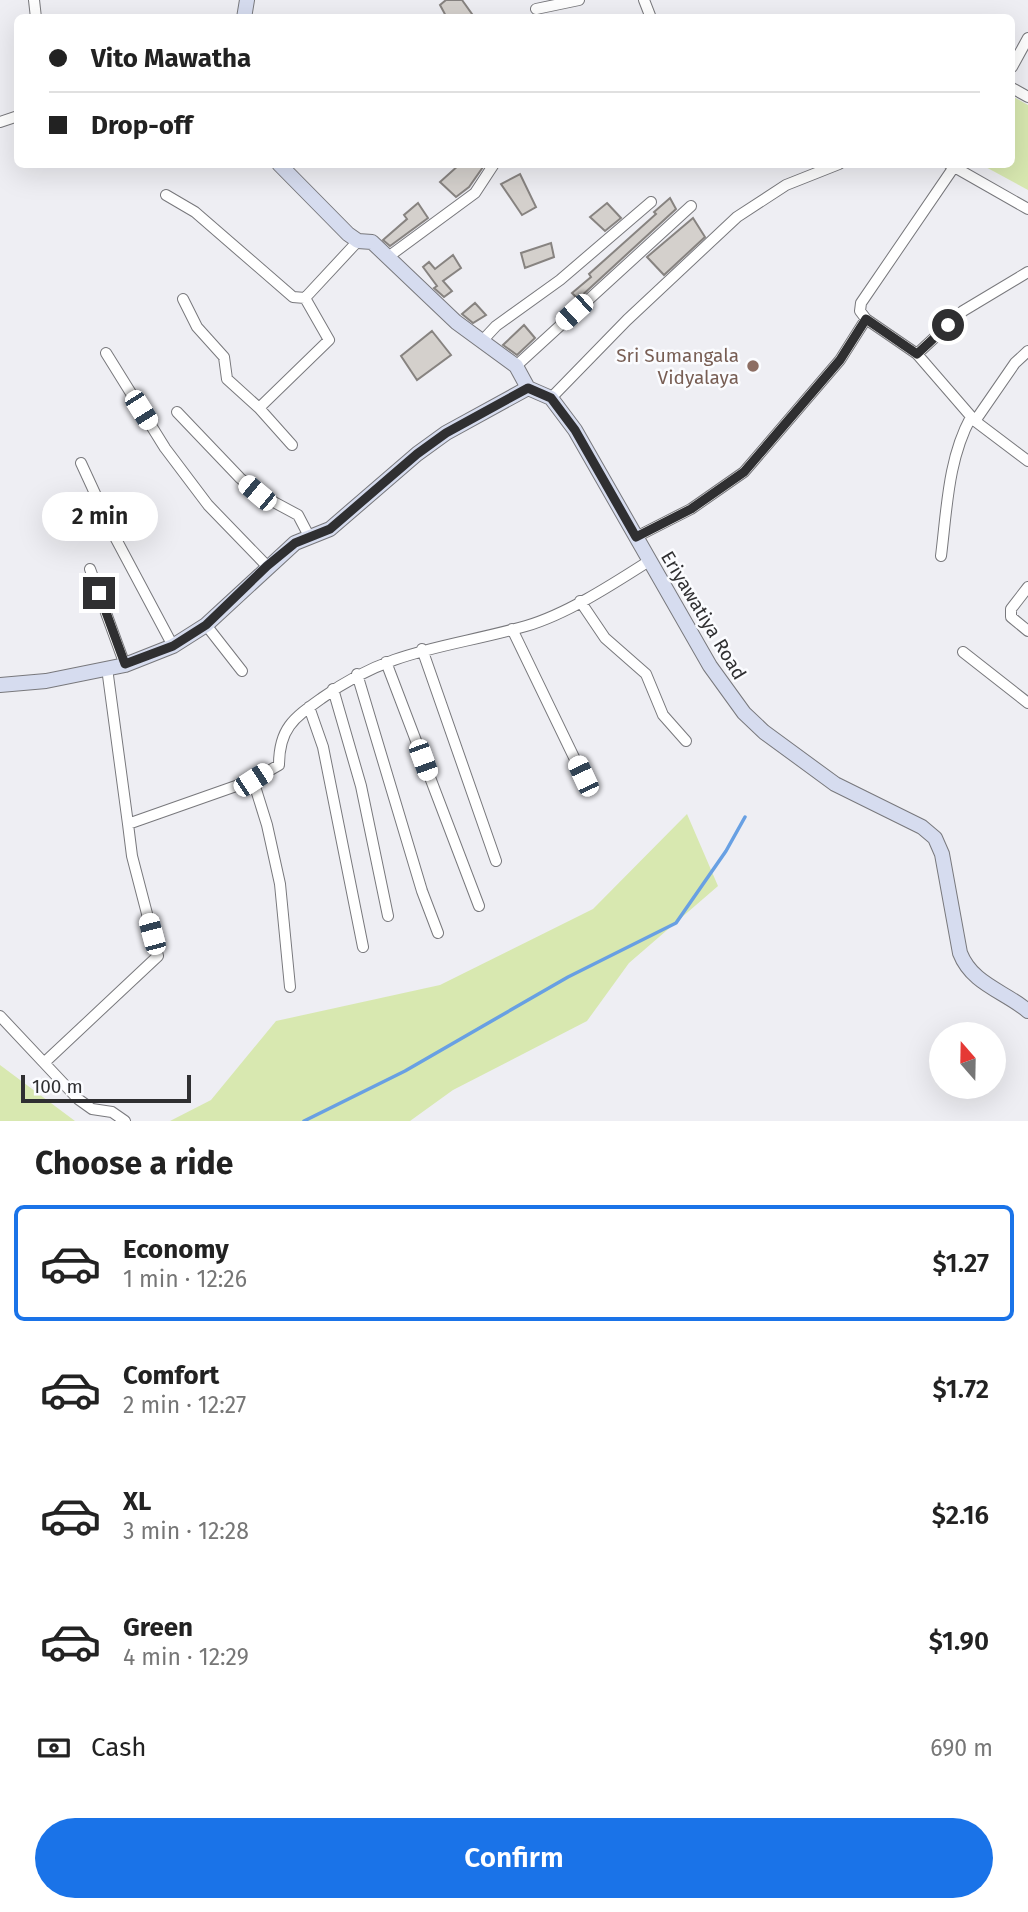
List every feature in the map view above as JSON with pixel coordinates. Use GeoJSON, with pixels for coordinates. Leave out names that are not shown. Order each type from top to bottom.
{"type":"FeatureCollection","features":[{"type":"Feature","properties":{"kind":"street"},"geometry":{"type":"LineString","coordinates":[[536,9],[579,0]]}},
{"type":"Feature","properties":{"kind":"street"},"geometry":{"type":"LineString","coordinates":[[1015,62],[1028,38]]}},
{"type":"Feature","properties":{"kind":"street"},"geometry":{"type":"LineString","coordinates":[[0,685],[46,681],[125,664],[173,646],[206,625],[295,543],[330,529],[417,454],[446,433],[528,388],[516,366],[456,322],[372,242],[358,241],[283,168]]}},
{"type":"Feature","properties":{"kind":"street"},"geometry":{"type":"LineString","coordinates":[[388,257],[475,193],[491,168]]}},
{"type":"Feature","properties":{"kind":"street"},"geometry":{"type":"LineString","coordinates":[[551,398],[627,320],[737,217],[786,185],[829,168]]}},
{"type":"Feature","properties":{"kind":"street"},"geometry":{"type":"LineString","coordinates":[[952,168],[862,303],[860,311],[866,319],[917,354],[973,419],[1028,461]]}},
{"type":"Feature","properties":{"kind":"street"},"geometry":{"type":"LineString","coordinates":[[956,168],[1028,209]]}},
{"type":"Feature","properties":{"kind":"street"},"geometry":{"type":"LineString","coordinates":[[166,195],[195,212],[293,298],[305,298],[358,241]]}},
{"type":"Feature","properties":{"kind":"street"},"geometry":{"type":"LineString","coordinates":[[482,341],[496,326],[560,280],[651,202]]}},
{"type":"Feature","properties":{"kind":"street"},"geometry":{"type":"LineString","coordinates":[[516,366],[691,206]]}},
{"type":"Feature","properties":{"kind":"street"},"geometry":{"type":"LineString","coordinates":[[917,354],[963,311],[1028,272]]}},
{"type":"Feature","properties":{"kind":"street"},"geometry":{"type":"LineString","coordinates":[[259,408],[329,340],[305,298]]}},
{"type":"Feature","properties":{"kind":"street"},"geometry":{"type":"LineString","coordinates":[[183,299],[197,327],[224,357],[227,379],[259,408],[292,445]]}},
{"type":"Feature","properties":{"kind":"street"},"geometry":{"type":"LineString","coordinates":[[636,537],[691,509],[744,472],[840,360],[866,319]]}},
{"type":"Feature","properties":{"kind":"street"},"geometry":{"type":"LineString","coordinates":[[941,556],[951,470],[962,433],[1028,351]]}},
{"type":"Feature","properties":{"kind":"street"},"geometry":{"type":"LineString","coordinates":[[106,353],[186,477],[208,505],[267,566]]}},
{"type":"Feature","properties":{"kind":"street","name":"Eriyawatiya Road"},"geometry":{"type":"LineString","coordinates":[[528,388],[551,398],[575,430],[710,666],[744,713],[764,732],[835,784],[922,827],[935,838],[942,855],[965,967],[978,979],[1027,1005]]}},
{"type":"Feature","properties":{"kind":"street"},"geometry":{"type":"LineString","coordinates":[[177,412],[257,493],[298,515],[310,537]]}},
{"type":"Feature","properties":{"kind":"street"},"geometry":{"type":"LineString","coordinates":[[81,463],[116,539],[173,646]]}},
{"type":"Feature","properties":{"kind":"street"},"geometry":{"type":"LineString","coordinates":[[128,824],[253,780],[279,765],[279,745],[292,719],[357,674],[422,649],[528,625],[580,601],[649,561]]}},
{"type":"Feature","properties":{"kind":"street"},"geometry":{"type":"LineString","coordinates":[[90,569],[125,664]]}},
{"type":"Feature","properties":{"kind":"street"},"geometry":{"type":"LineString","coordinates":[[1028,587],[1011,609],[1011,617],[1028,631]]}},
{"type":"Feature","properties":{"kind":"street"},"geometry":{"type":"LineString","coordinates":[[580,601],[605,638],[646,674],[663,715],[687,741]]}},
{"type":"Feature","properties":{"kind":"street"},"geometry":{"type":"LineString","coordinates":[[206,625],[242,671]]}},
{"type":"Feature","properties":{"kind":"street"},"geometry":{"type":"LineString","coordinates":[[512,629],[583,776]]}},
{"type":"Feature","properties":{"kind":"street"},"geometry":{"type":"LineString","coordinates":[[422,649],[496,860]]}},
{"type":"Feature","properties":{"kind":"street"},"geometry":{"type":"LineString","coordinates":[[964,652],[1028,703]]}},
{"type":"Feature","properties":{"kind":"street"},"geometry":{"type":"LineString","coordinates":[[386,662],[478,906]]}},
{"type":"Feature","properties":{"kind":"street"},"geometry":{"type":"LineString","coordinates":[[45,1062],[158,956],[132,856],[107,668]]}},
{"type":"Feature","properties":{"kind":"street"},"geometry":{"type":"LineString","coordinates":[[357,674],[422,891],[438,933]]}},
{"type":"Feature","properties":{"kind":"street"},"geometry":{"type":"LineString","coordinates":[[333,690],[361,786],[388,916]]}},
{"type":"Feature","properties":{"kind":"street"},"geometry":{"type":"LineString","coordinates":[[309,707],[323,747],[363,947]]}},
{"type":"Feature","properties":{"kind":"street"},"geometry":{"type":"LineString","coordinates":[[253,780],[267,825],[280,884],[290,988]]}},
{"type":"Feature","properties":{"kind":"street"},"geometry":{"type":"LineString","coordinates":[[0,1016],[85,1104],[92,1109],[112,1112],[125,1121]]}},
{"type":"Feature","properties":{"kind":"green space"},"geometry":{"type":"Polygon","coordinates":[[[1015,98],[1028,105],[1028,190],[988,168],[1015,168],[1015,98]]]}},
{"type":"Feature","properties":{"kind":"green space"},"geometry":{"type":"Polygon","coordinates":[[[687,814],[718,886],[629,963],[587,1021],[453,1090],[410,1121],[170,1121],[211,1100],[276,1021],[440,985],[593,909],[687,814]]]}},
{"type":"Feature","properties":{"kind":"green space"},"geometry":{"type":"Polygon","coordinates":[[[0,1065],[75,1121],[0,1121],[0,1065]]]}},
{"type":"Feature","properties":{"kind":"building"},"geometry":{"type":"Polygon","coordinates":[[[446,0],[462,0],[472,14],[445,14],[440,5],[446,0]]]}},
{"type":"Feature","properties":{"kind":"building"},"geometry":{"type":"Polygon","coordinates":[[[456,168],[482,168],[469,187],[456,197],[440,182],[456,168]]]}},
{"type":"Feature","properties":{"kind":"building"},"geometry":{"type":"Polygon","coordinates":[[[520,174],[536,207],[522,215],[501,184],[520,174]]]}},
{"type":"Feature","properties":{"kind":"building"},"geometry":{"type":"Polygon","coordinates":[[[670,198],[676,209],[578,299],[572,293],[591,277],[589,274],[670,198]]]}},
{"type":"Feature","properties":{"kind":"building"},"geometry":{"type":"Polygon","coordinates":[[[418,203],[428,218],[390,246],[383,240],[407,219],[404,215],[418,203]]]}},
{"type":"Feature","properties":{"kind":"building"},"geometry":{"type":"Polygon","coordinates":[[[607,203],[621,218],[605,231],[590,217],[607,203]]]}},
{"type":"Feature","properties":{"kind":"building"},"geometry":{"type":"Polygon","coordinates":[[[693,218],[705,237],[664,275],[647,257],[693,218]]]}},
{"type":"Feature","properties":{"kind":"building"},"geometry":{"type":"Polygon","coordinates":[[[551,243],[554,257],[525,268],[521,253],[551,243]]]}},
{"type":"Feature","properties":{"kind":"building"},"geometry":{"type":"Polygon","coordinates":[[[453,255],[461,268],[443,281],[452,291],[444,297],[434,288],[437,286],[423,267],[429,262],[435,269],[453,255]]]}},
{"type":"Feature","properties":{"kind":"building"},"geometry":{"type":"Polygon","coordinates":[[[475,303],[486,315],[473,323],[462,314],[475,303]]]}},
{"type":"Feature","properties":{"kind":"building"},"geometry":{"type":"Polygon","coordinates":[[[524,325],[535,338],[517,355],[503,345],[524,325]]]}},
{"type":"Feature","properties":{"kind":"building"},"geometry":{"type":"Polygon","coordinates":[[[432,331],[451,355],[417,380],[401,356],[432,331]]]}},
{"type":"Feature","properties":{"kind":"waterway"},"geometry":{"type":"LineString","coordinates":[[304,1121],[405,1071],[568,977],[676,923],[726,851],[745,817]]}},
{"type":"Feature","properties":{"kind":"place","name":"Sri Sumangala Vidyalaya"},"geometry":{"type":"Point","coordinates":[753,366]}},
{"type":"Feature","properties":{"kind":"route"},"geometry":{"type":"LineString","coordinates":[[99,593],[125,664],[173,646],[206,625],[295,543],[330,529],[417,454],[446,433],[528,388],[551,398],[575,430],[636,537],[691,509],[744,472],[840,360],[866,319],[917,354],[948,325]]}}]}
